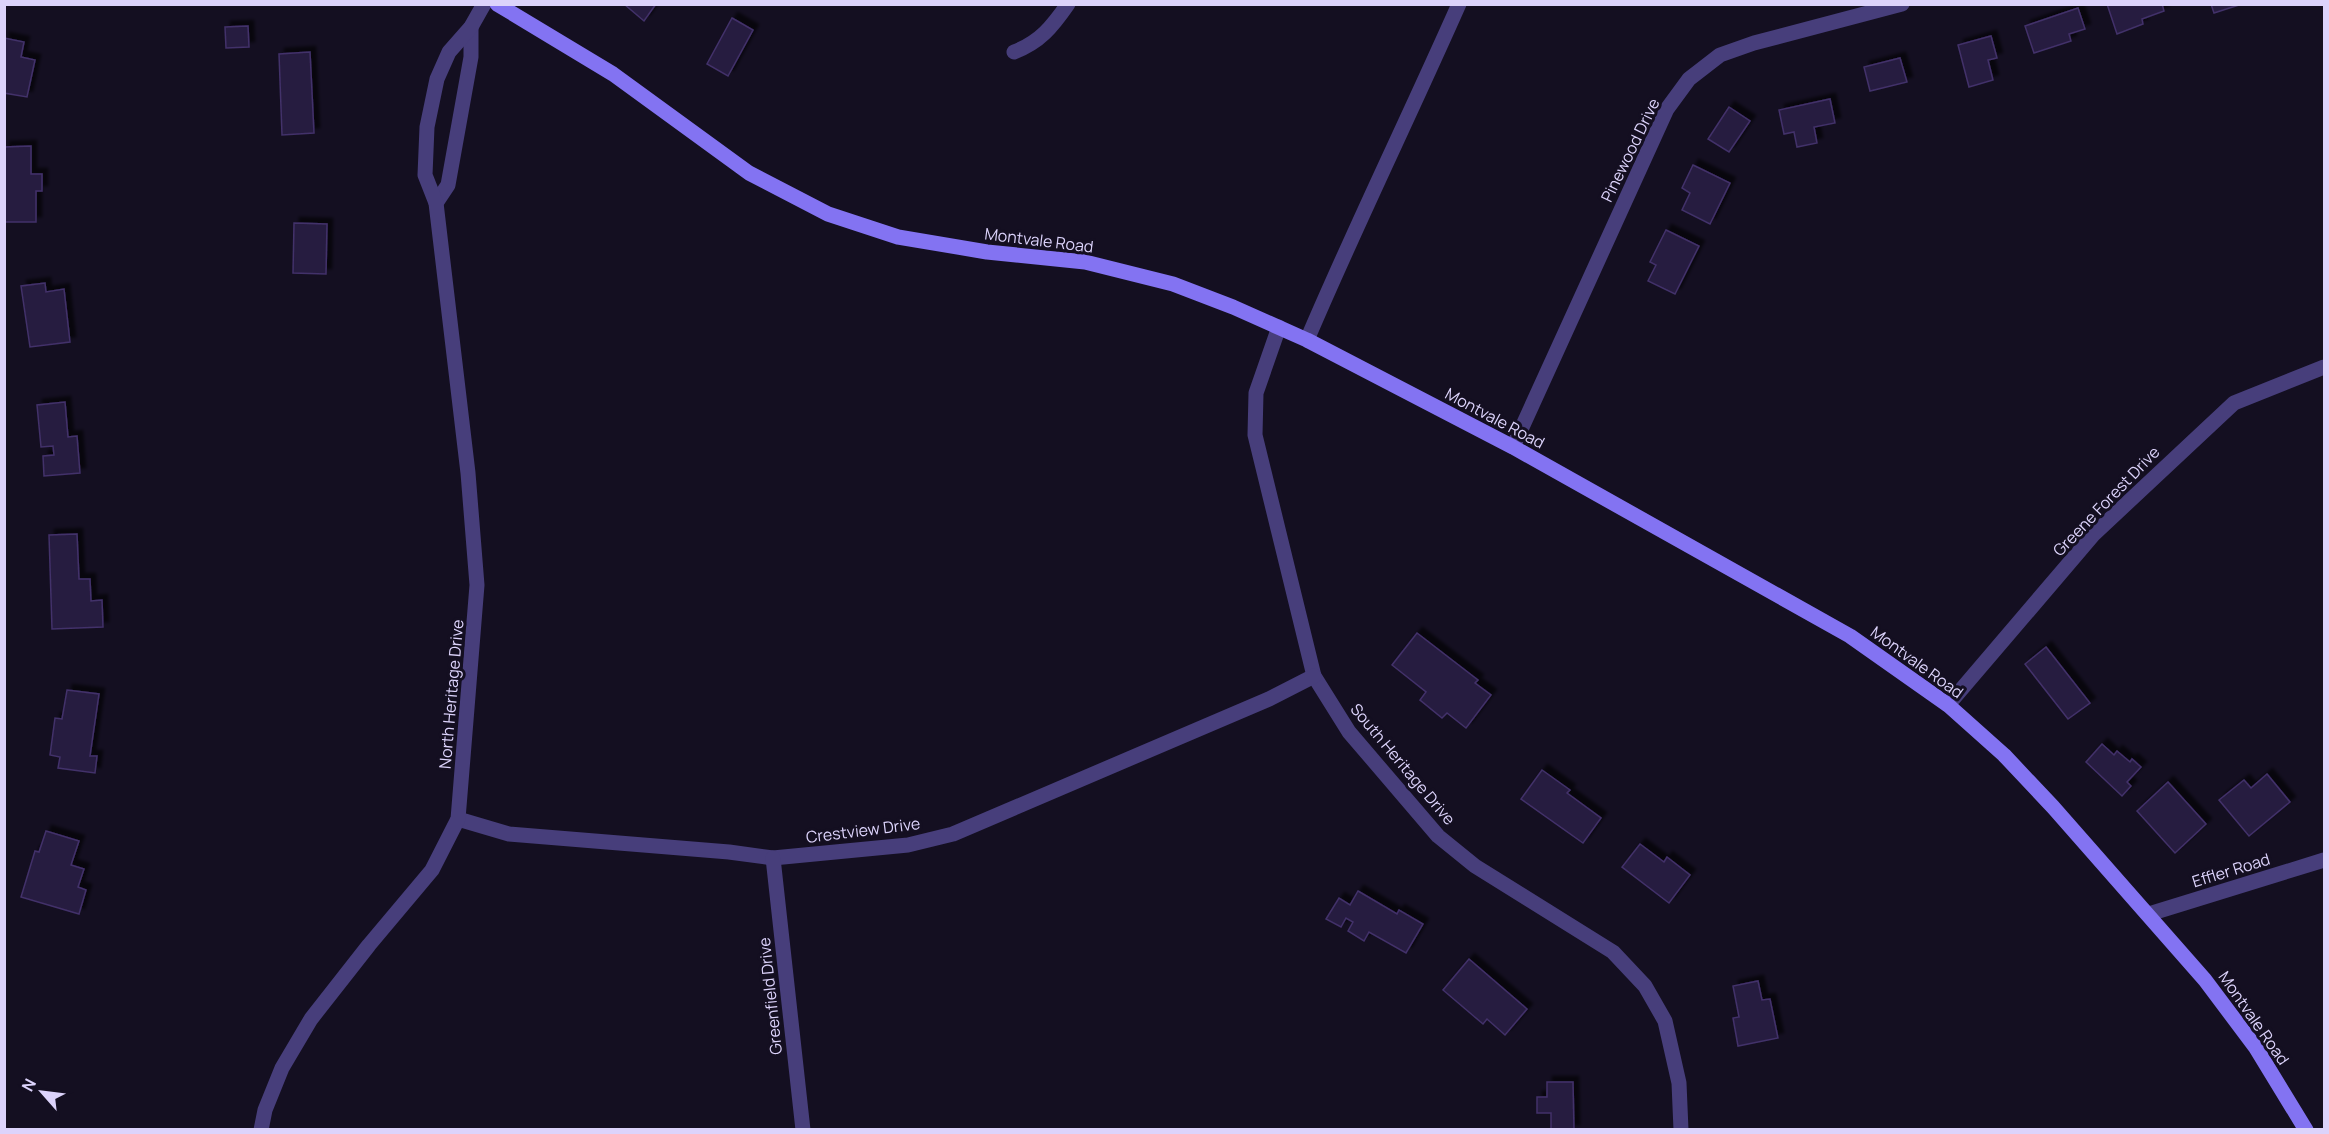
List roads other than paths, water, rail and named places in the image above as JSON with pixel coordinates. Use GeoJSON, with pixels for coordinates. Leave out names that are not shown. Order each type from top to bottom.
{"type":"FeatureCollection","features":[{"type":"Feature","properties":{"kind":"main road","name":"Montvale Road"},"geometry":{"type":"LineString","coordinates":[[497,4],[613,74],[749,173],[828,214],[898,237],[987,252],[1096,265],[1173,284],[1233,307],[1307,340],[1513,447],[1850,636],[1948,705],[2004,755],[2149,914],[2205,980],[2256,1048],[2306,1130]]}},
{"type":"Feature","properties":{"kind":"street","name":"North Heritage Drive"},"geometry":{"type":"LineString","coordinates":[[261,1130],[265,1110],[282,1068],[311,1019],[432,870],[458,819],[477,585],[468,473],[436,203],[425,175],[427,127],[437,79],[449,52],[471,27],[484,4]]}},
{"type":"Feature","properties":{"kind":"street"},"geometry":{"type":"LineString","coordinates":[[1014,52],[1031,46],[1052,27],[1068,4]]}},
{"type":"Feature","properties":{"kind":"street"},"geometry":{"type":"LineString","coordinates":[[1307,340],[1342,258],[1459,4]]}},
{"type":"Feature","properties":{"kind":"street","name":"Pinewood Drive"},"geometry":{"type":"LineString","coordinates":[[1513,447],[1667,109],[1689,79],[1720,55],[1754,42],[1902,4]]}},
{"type":"Feature","properties":{"kind":"street","name":"North Heritage Drive"},"geometry":{"type":"LineString","coordinates":[[436,203],[448,184],[471,57],[471,27]]}},
{"type":"Feature","properties":{"kind":"street","name":"South Heritage Drive"},"geometry":{"type":"LineString","coordinates":[[1279,327],[1256,393],[1255,435],[1314,676],[1349,732],[1438,836],[1475,866],[1613,952],[1645,986],[1665,1021],[1679,1083],[1681,1130]]}},
{"type":"Feature","properties":{"kind":"street","name":"Greene Forest Drive"},"geometry":{"type":"LineString","coordinates":[[1948,705],[2094,534],[2182,449],[2234,403],[2325,367]]}},
{"type":"Feature","properties":{"kind":"street","name":"Crestview Drive"},"geometry":{"type":"LineString","coordinates":[[458,819],[509,834],[729,852],[773,858],[908,845],[953,834],[1269,699],[1314,676]]}},
{"type":"Feature","properties":{"kind":"street","name":"Greenfield Drive"},"geometry":{"type":"LineString","coordinates":[[773,858],[803,1130]]}},
{"type":"Feature","properties":{"kind":"street","name":"Effler Road"},"geometry":{"type":"LineString","coordinates":[[2149,914],[2325,860]]}}]}
